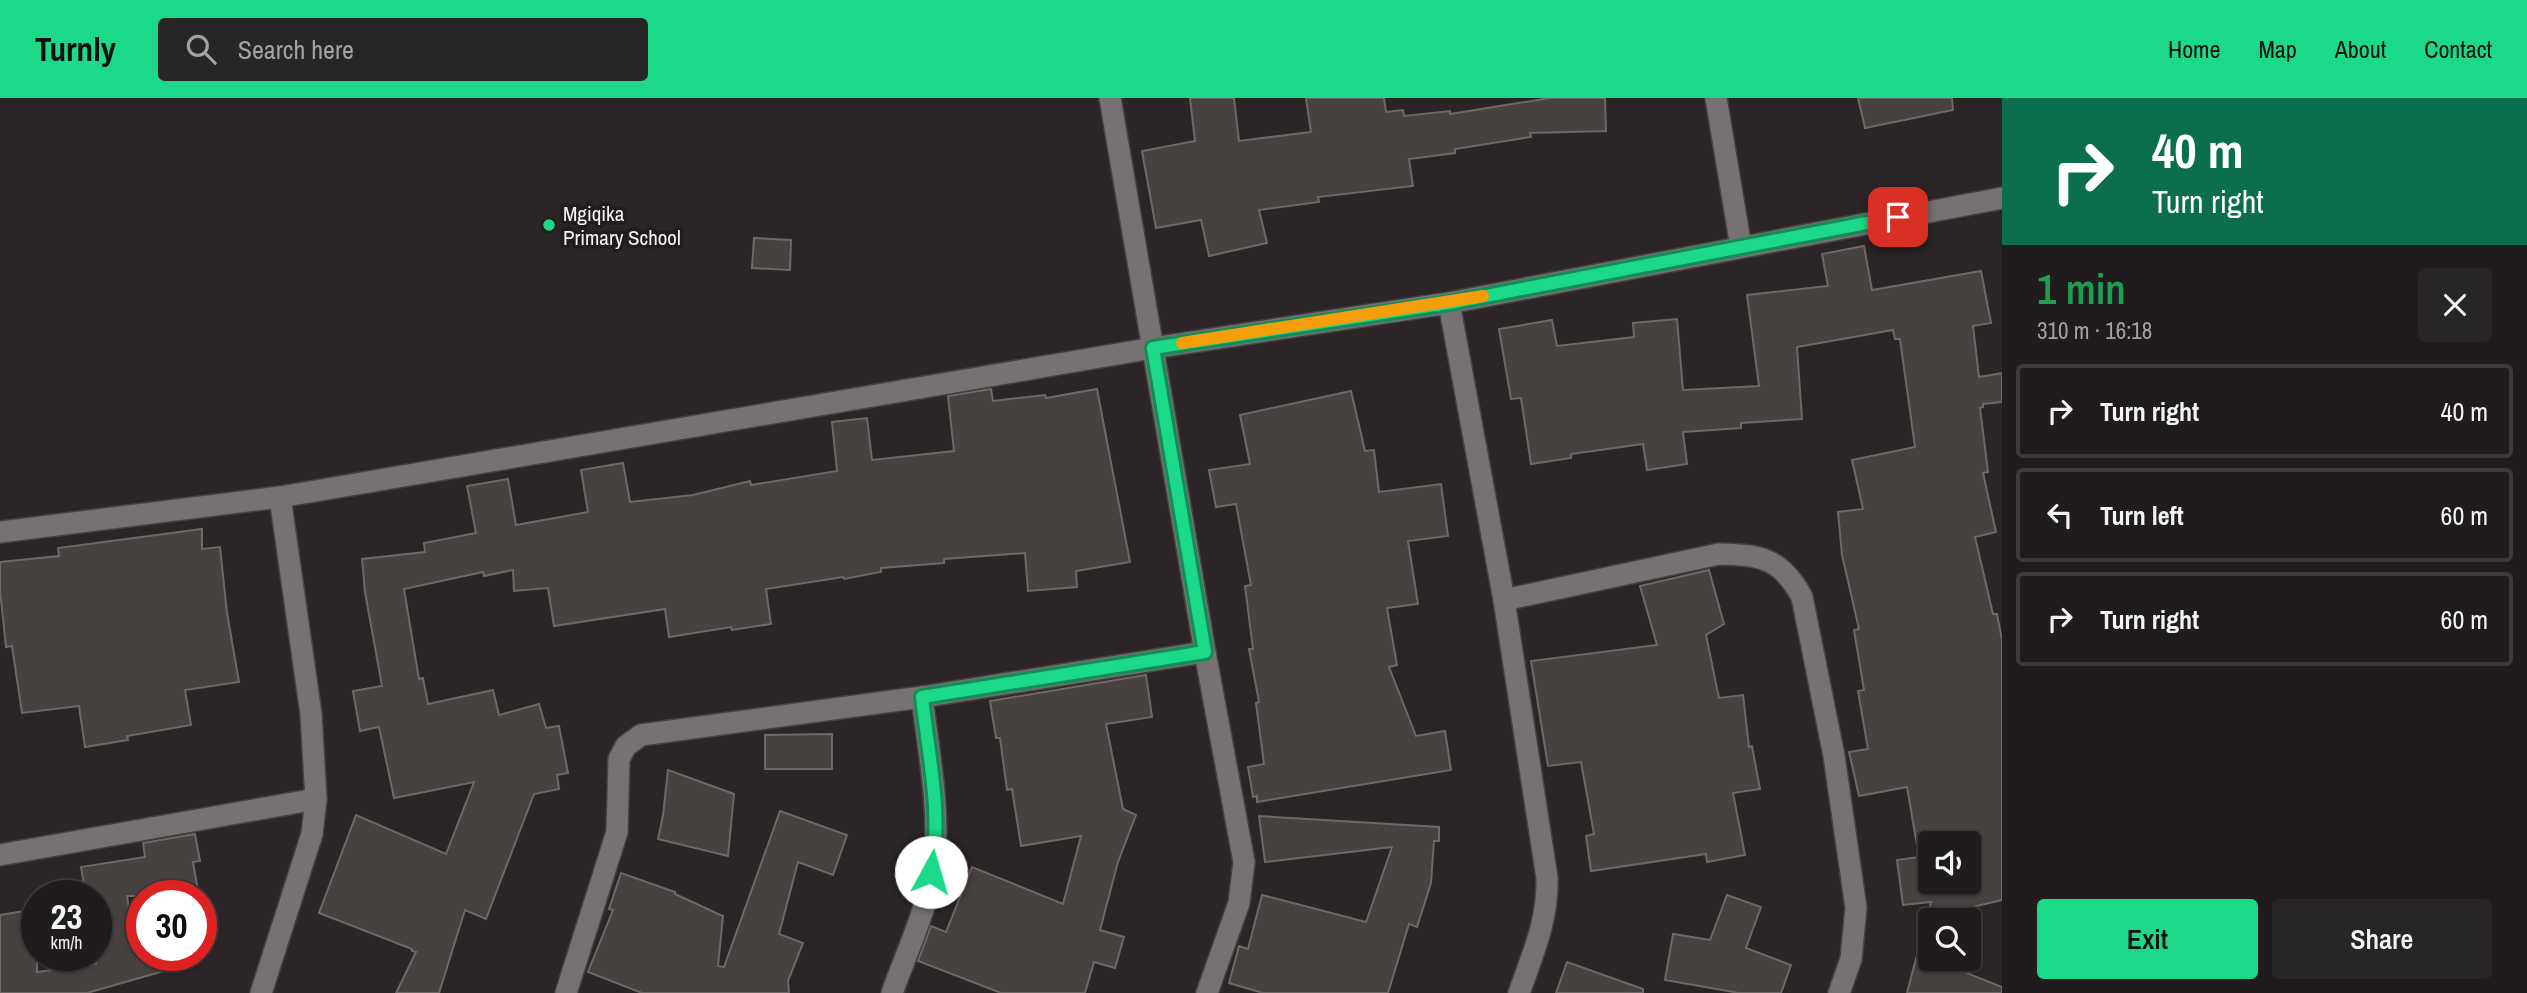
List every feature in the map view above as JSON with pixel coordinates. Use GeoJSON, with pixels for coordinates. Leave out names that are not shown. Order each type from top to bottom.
{"type":"FeatureCollection","features":[{"type":"Feature","properties":{"kind":"street"},"geometry":{"type":"LineString","coordinates":[[1110,98],[1205,652],[1244,862],[1239,903],[1207,993]]}},
{"type":"Feature","properties":{"kind":"street"},"geometry":{"type":"LineString","coordinates":[[1716,98],[1741,247]]}},
{"type":"Feature","properties":{"kind":"street"},"geometry":{"type":"LineString","coordinates":[[0,532],[280,497],[1153,348],[1449,303],[2002,198]]}},
{"type":"Feature","properties":{"kind":"street"},"geometry":{"type":"LineString","coordinates":[[1449,303],[1504,600],[1547,878],[1548,902],[1544,923],[1519,993]]}},
{"type":"Feature","properties":{"kind":"street"},"geometry":{"type":"LineString","coordinates":[[261,993],[312,835],[316,800],[311,714],[280,497]]}},
{"type":"Feature","properties":{"kind":"street"},"geometry":{"type":"LineString","coordinates":[[1504,600],[1718,554],[1749,555],[1773,561],[1792,578],[1802,597],[1834,756],[1856,908],[1851,959],[1839,993]]}},
{"type":"Feature","properties":{"kind":"street"},"geometry":{"type":"LineString","coordinates":[[566,993],[617,832],[620,759],[626,746],[641,735],[922,697],[1205,652]]}},
{"type":"Feature","properties":{"kind":"street"},"geometry":{"type":"LineString","coordinates":[[892,993],[920,916],[935,855],[935,819],[922,697]]}},
{"type":"Feature","properties":{"kind":"street"},"geometry":{"type":"LineString","coordinates":[[0,855],[316,800]]}},
{"type":"Feature","properties":{"kind":"building"},"geometry":{"type":"Polygon","coordinates":[[[1190,98],[1234,98],[1239,141],[1311,132],[1306,98],[1384,98],[1386,112],[1403,110],[1404,116],[1450,111],[1450,114],[1550,98],[1605,98],[1606,131],[1530,133],[1531,137],[1455,149],[1455,153],[1409,159],[1413,186],[1318,197],[1319,202],[1259,210],[1267,243],[1209,256],[1201,220],[1156,228],[1142,151],[1195,141],[1190,98]]]}},
{"type":"Feature","properties":{"kind":"building"},"geometry":{"type":"Polygon","coordinates":[[[1858,98],[1952,98],[1953,110],[1865,128],[1858,98]]]}},
{"type":"Feature","properties":{"kind":"building"},"geometry":{"type":"Polygon","coordinates":[[[754,238],[791,240],[790,270],[752,268],[754,238]]]}},
{"type":"Feature","properties":{"kind":"building"},"geometry":{"type":"Polygon","coordinates":[[[1864,246],[1872,290],[1981,271],[1991,323],[1973,326],[1979,377],[2002,373],[2002,402],[1983,404],[1980,408],[1988,472],[1983,473],[1996,532],[1975,537],[1993,614],[1997,614],[2002,640],[2002,900],[1968,908],[1929,908],[1931,902],[1903,905],[1897,860],[1918,857],[1918,894],[1981,894],[1981,831],[1918,831],[1918,851],[1907,787],[1859,796],[1849,752],[1868,749],[1858,691],[1864,690],[1854,630],[1859,629],[1842,555],[1838,512],[1863,509],[1852,460],[1915,447],[1900,339],[1895,339],[1893,330],[1797,347],[1802,419],[1741,423],[1741,428],[1683,432],[1687,464],[1647,470],[1643,444],[1571,454],[1571,458],[1531,464],[1521,398],[1511,399],[1499,329],[1552,320],[1557,346],[1634,337],[1633,323],[1677,319],[1683,390],[1759,386],[1747,295],[1828,286],[1822,254],[1864,246]]]}},
{"type":"Feature","properties":{"kind":"building"},"geometry":{"type":"Polygon","coordinates":[[[991,389],[993,401],[1045,395],[1046,398],[1097,389],[1130,562],[1076,571],[1077,587],[1028,591],[1025,553],[944,559],[944,563],[881,568],[881,572],[844,579],[843,577],[766,589],[771,624],[669,637],[665,609],[554,626],[548,588],[514,591],[513,570],[484,576],[483,572],[404,589],[419,679],[423,678],[428,704],[493,690],[499,715],[539,704],[546,728],[559,726],[568,773],[557,775],[559,789],[534,794],[486,919],[465,910],[439,993],[396,993],[416,952],[319,913],[356,815],[446,854],[474,782],[394,798],[379,727],[360,731],[353,691],[382,686],[365,592],[362,559],[425,552],[424,543],[476,533],[467,486],[508,479],[516,525],[588,512],[581,470],[623,463],[630,502],[693,495],[750,481],[751,485],[837,471],[832,422],[867,418],[872,460],[954,451],[948,396],[991,389]]]}},
{"type":"Feature","properties":{"kind":"building"},"geometry":{"type":"Polygon","coordinates":[[[1351,391],[1365,451],[1374,450],[1379,492],[1441,484],[1448,536],[1408,541],[1418,604],[1387,608],[1397,665],[1389,667],[1416,736],[1445,731],[1451,770],[1257,802],[1257,796],[1253,797],[1248,767],[1264,764],[1256,703],[1259,702],[1249,649],[1253,649],[1245,586],[1251,585],[1236,504],[1216,507],[1209,470],[1250,464],[1240,415],[1351,391]]]}},
{"type":"Feature","properties":{"kind":"building"},"geometry":{"type":"Polygon","coordinates":[[[202,529],[202,549],[220,547],[227,613],[239,682],[185,690],[191,725],[127,736],[128,740],[85,747],[79,706],[22,713],[12,646],[6,647],[0,562],[59,556],[58,548],[202,529]]]}},
{"type":"Feature","properties":{"kind":"building"},"geometry":{"type":"Polygon","coordinates":[[[1709,570],[1724,624],[1706,635],[1719,698],[1743,695],[1749,747],[1752,746],[1760,789],[1733,793],[1745,855],[1707,862],[1706,854],[1591,871],[1586,836],[1594,834],[1581,762],[1548,766],[1531,661],[1657,645],[1640,586],[1709,570]]]}},
{"type":"Feature","properties":{"kind":"building"},"geometry":{"type":"Polygon","coordinates":[[[1146,675],[1152,717],[1106,724],[1123,809],[1136,815],[1118,862],[1100,930],[1124,937],[1115,968],[1094,962],[1085,993],[1001,993],[918,961],[931,926],[946,932],[972,867],[1063,904],[1081,836],[1021,846],[1012,789],[1007,790],[1000,738],[996,738],[990,701],[1146,675]]]}},
{"type":"Feature","properties":{"kind":"building"},"geometry":{"type":"Polygon","coordinates":[[[832,734],[832,769],[765,769],[765,735],[832,734]]]}},
{"type":"Feature","properties":{"kind":"building"},"geometry":{"type":"Polygon","coordinates":[[[668,770],[734,794],[728,856],[658,839],[668,770]]]}},
{"type":"Feature","properties":{"kind":"building"},"geometry":{"type":"Polygon","coordinates":[[[780,811],[847,835],[833,875],[798,862],[779,934],[803,943],[788,981],[789,993],[642,993],[588,972],[613,910],[609,909],[621,873],[675,892],[723,916],[718,966],[724,967],[780,811]]]}},
{"type":"Feature","properties":{"kind":"building"},"geometry":{"type":"Polygon","coordinates":[[[1259,816],[1439,827],[1439,841],[1434,841],[1431,883],[1417,927],[1409,924],[1388,993],[1263,993],[1229,983],[1239,946],[1248,949],[1262,895],[1366,922],[1392,847],[1265,862],[1259,816]]]}},
{"type":"Feature","properties":{"kind":"building"},"geometry":{"type":"Polygon","coordinates":[[[195,834],[200,861],[193,862],[196,880],[126,880],[126,971],[164,971],[87,993],[0,993],[0,915],[21,912],[21,971],[112,971],[112,880],[83,880],[81,867],[145,857],[143,843],[195,834]]]}},
{"type":"Feature","properties":{"kind":"building"},"geometry":{"type":"Polygon","coordinates":[[[1727,895],[1761,907],[1746,948],[1791,965],[1781,993],[1739,993],[1665,980],[1673,934],[1710,940],[1727,895]]]}},
{"type":"Feature","properties":{"kind":"building"},"geometry":{"type":"Polygon","coordinates":[[[1918,951],[1918,971],[1962,971],[2002,987],[2002,993],[1907,993],[1918,951]]]}},
{"type":"Feature","properties":{"kind":"building"},"geometry":{"type":"Polygon","coordinates":[[[1567,962],[1643,989],[1643,993],[1556,993],[1567,962]]]}},
{"type":"Feature","properties":{"kind":"slow traffic"},"geometry":{"type":"LineString","coordinates":[[1182,343],[1483,296]]}},
{"type":"Feature","properties":{"kind":"place","name":"Mgiqika Primary School"},"geometry":{"type":"Point","coordinates":[549,225]}},
{"type":"Feature","properties":{"kind":"route"},"geometry":{"type":"LineString","coordinates":[[931,872],[935,855],[935,819],[922,697],[1205,652],[1153,348],[1449,303],[1898,217]]}}]}
